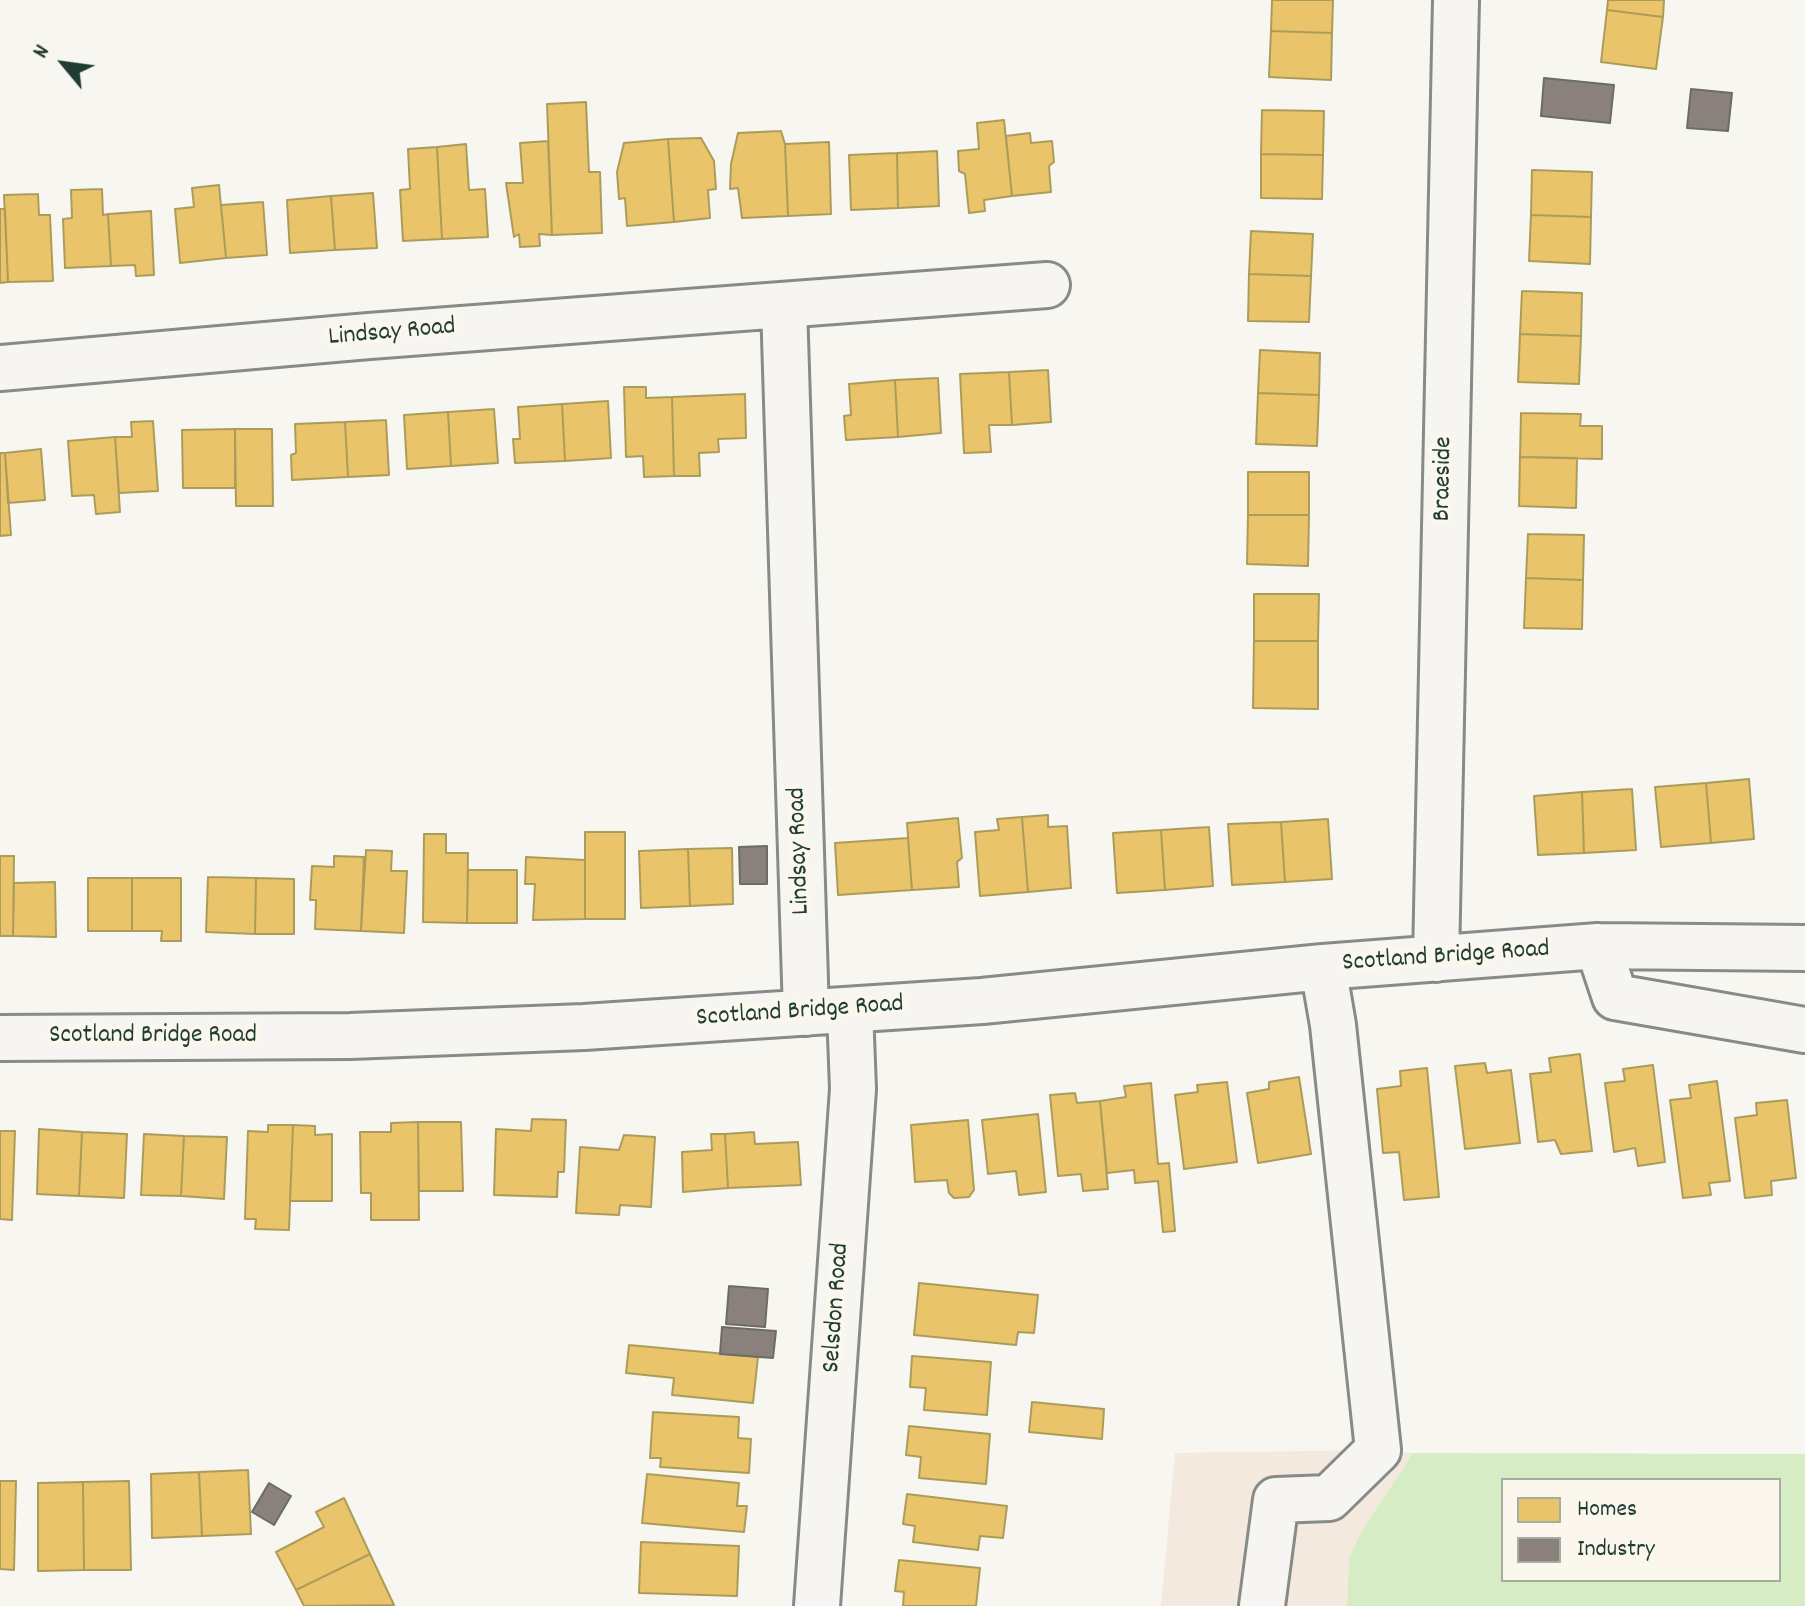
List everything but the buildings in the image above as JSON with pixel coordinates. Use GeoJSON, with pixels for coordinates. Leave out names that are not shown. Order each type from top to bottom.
{"type":"FeatureCollection","features":[{"type":"Feature","properties":{"kind":"street","name":"Braeside"},"geometry":{"type":"LineString","coordinates":[[1436,959],[1456,0]]}},
{"type":"Feature","properties":{"kind":"street","name":"Lindsay Road"},"geometry":{"type":"LineString","coordinates":[[0,368],[1047,285]]}},
{"type":"Feature","properties":{"kind":"street","name":"Lindsay Road"},"geometry":{"type":"LineString","coordinates":[[784,305],[806,1013]]}},
{"type":"Feature","properties":{"kind":"street","name":"Scotland Bridge Road"},"geometry":{"type":"LineString","coordinates":[[0,1038],[364,1036],[850,1010],[1323,967],[1598,946],[1805,948]]}},
{"type":"Feature","properties":{"kind":"street"},"geometry":{"type":"LineString","coordinates":[[1598,946],[1615,997],[1805,1030]]}},
{"type":"Feature","properties":{"kind":"street"},"geometry":{"type":"LineString","coordinates":[[1262,1606],[1276,1500],[1329,1498],[1378,1450],[1333,1025],[1323,967]]}},
{"type":"Feature","properties":{"kind":"street","name":"Selsdon Road"},"geometry":{"type":"LineString","coordinates":[[817,1606],[853,1089],[850,1010]]}},
{"type":"Feature","properties":{"kind":"shaded area"},"geometry":{"type":"Polygon","coordinates":[[[1378,1450],[1413,1453],[1361,1532],[1349,1558],[1347,1606],[1161,1606],[1175,1453],[1378,1450]]]}},
{"type":"Feature","properties":{"kind":"green space"},"geometry":{"type":"Polygon","coordinates":[[[1413,1453],[1805,1454],[1805,1606],[1347,1606],[1349,1558],[1361,1532],[1413,1453]]]}}]}
